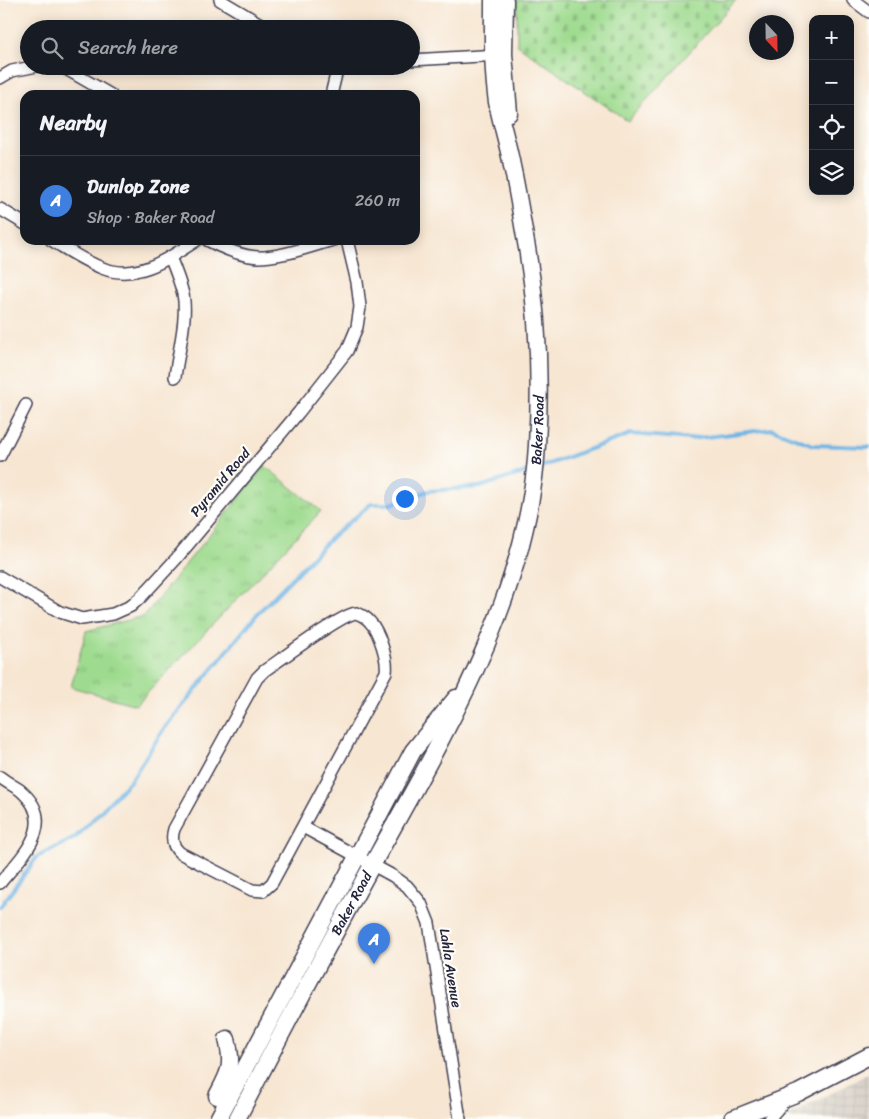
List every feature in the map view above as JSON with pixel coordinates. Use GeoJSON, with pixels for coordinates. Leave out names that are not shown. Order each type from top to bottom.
{"type":"FeatureCollection","features":[{"type":"Feature","properties":{"kind":"main road","name":"Baker Road"},"geometry":{"type":"LineString","coordinates":[[237,1119],[372,865],[422,778],[460,705],[494,623],[514,569],[524,535],[533,490],[537,446],[535,308],[528,252],[512,164],[511,125],[498,55],[493,0]]}},
{"type":"Feature","properties":{"kind":"main road","name":"Baker Road"},"geometry":{"type":"LineString","coordinates":[[498,55],[505,0]]}},
{"type":"Feature","properties":{"kind":"main road","name":"Baker Road"},"geometry":{"type":"LineString","coordinates":[[218,1119],[413,751],[453,701],[467,688]]}},
{"type":"Feature","properties":{"kind":"main road"},"geometry":{"type":"LineString","coordinates":[[207,1119],[230,1069],[231,1057],[227,1039]]}},
{"type":"Feature","properties":{"kind":"main road"},"geometry":{"type":"LineString","coordinates":[[732,1119],[786,1098],[869,1056]]}},
{"type":"Feature","properties":{"kind":"street"},"geometry":{"type":"LineString","coordinates":[[220,0],[254,20]]}},
{"type":"Feature","properties":{"kind":"street"},"geometry":{"type":"LineString","coordinates":[[853,0],[869,12]]}},
{"type":"Feature","properties":{"kind":"street"},"geometry":{"type":"LineString","coordinates":[[420,59],[498,55]]}},
{"type":"Feature","properties":{"kind":"street"},"geometry":{"type":"LineString","coordinates":[[0,78],[20,70]]}},
{"type":"Feature","properties":{"kind":"street"},"geometry":{"type":"LineString","coordinates":[[76,75],[102,90]]}},
{"type":"Feature","properties":{"kind":"street"},"geometry":{"type":"LineString","coordinates":[[332,90],[336,75]]}},
{"type":"Feature","properties":{"kind":"street"},"geometry":{"type":"LineString","coordinates":[[0,209],[20,221]]}},
{"type":"Feature","properties":{"kind":"street"},"geometry":{"type":"LineString","coordinates":[[60,245],[87,261],[116,272],[129,272],[155,265],[189,245]]}},
{"type":"Feature","properties":{"kind":"street"},"geometry":{"type":"LineString","coordinates":[[218,245],[228,250],[258,256],[289,252],[315,245]]}},
{"type":"Feature","properties":{"kind":"street","name":"Pyramid Road"},"geometry":{"type":"LineString","coordinates":[[0,577],[60,612],[82,619],[113,614],[131,606],[141,597],[176,559],[299,412],[347,351],[357,327],[360,307],[357,282],[348,245]]}},
{"type":"Feature","properties":{"kind":"street"},"geometry":{"type":"LineString","coordinates":[[170,257],[181,286],[184,301],[175,377]]}},
{"type":"Feature","properties":{"kind":"street"},"geometry":{"type":"LineString","coordinates":[[0,456],[26,405]]}},
{"type":"Feature","properties":{"kind":"street"},"geometry":{"type":"LineString","coordinates":[[352,614],[356,614],[367,619],[376,630],[385,657],[386,672],[303,827],[272,883],[265,890],[258,892],[180,853],[172,839],[174,829],[257,678],[264,671],[336,623],[352,614]]}},
{"type":"Feature","properties":{"kind":"street"},"geometry":{"type":"LineString","coordinates":[[0,777],[20,791],[32,803],[38,826],[31,845],[0,883]]}},
{"type":"Feature","properties":{"kind":"street","name":"Baker Road"},"geometry":{"type":"LineString","coordinates":[[303,827],[356,857]]}},
{"type":"Feature","properties":{"kind":"street","name":"Lahla Avenue"},"geometry":{"type":"LineString","coordinates":[[356,857],[393,876],[413,892],[420,903],[428,923],[460,1119]]}},
{"type":"Feature","properties":{"kind":"street"},"geometry":{"type":"LineString","coordinates":[[769,1119],[786,1098]]}},
{"type":"Feature","properties":{"kind":"shaded area"},"geometry":{"type":"Polygon","coordinates":[[[869,1073],[869,1119],[783,1119],[869,1073]]]}},
{"type":"Feature","properties":{"kind":"green space"},"geometry":{"type":"Polygon","coordinates":[[[517,0],[736,0],[628,121],[517,45],[517,0]]]}},
{"type":"Feature","properties":{"kind":"green space"},"geometry":{"type":"Polygon","coordinates":[[[265,466],[321,511],[136,705],[71,687],[86,631],[144,616],[265,466]]]}},
{"type":"Feature","properties":{"kind":"waterway"},"geometry":{"type":"LineString","coordinates":[[538,468],[631,434],[690,439],[772,429],[813,445],[869,447]]}},
{"type":"Feature","properties":{"kind":"waterway"},"geometry":{"type":"LineString","coordinates":[[0,907],[37,857],[75,838],[131,780],[163,730],[258,613],[332,537],[371,504],[391,504],[428,491],[480,487],[529,471]]}},
{"type":"Feature","properties":{"kind":"place","name":"Dunlop Zone"},"geometry":{"type":"Point","coordinates":[374,964]}}]}
